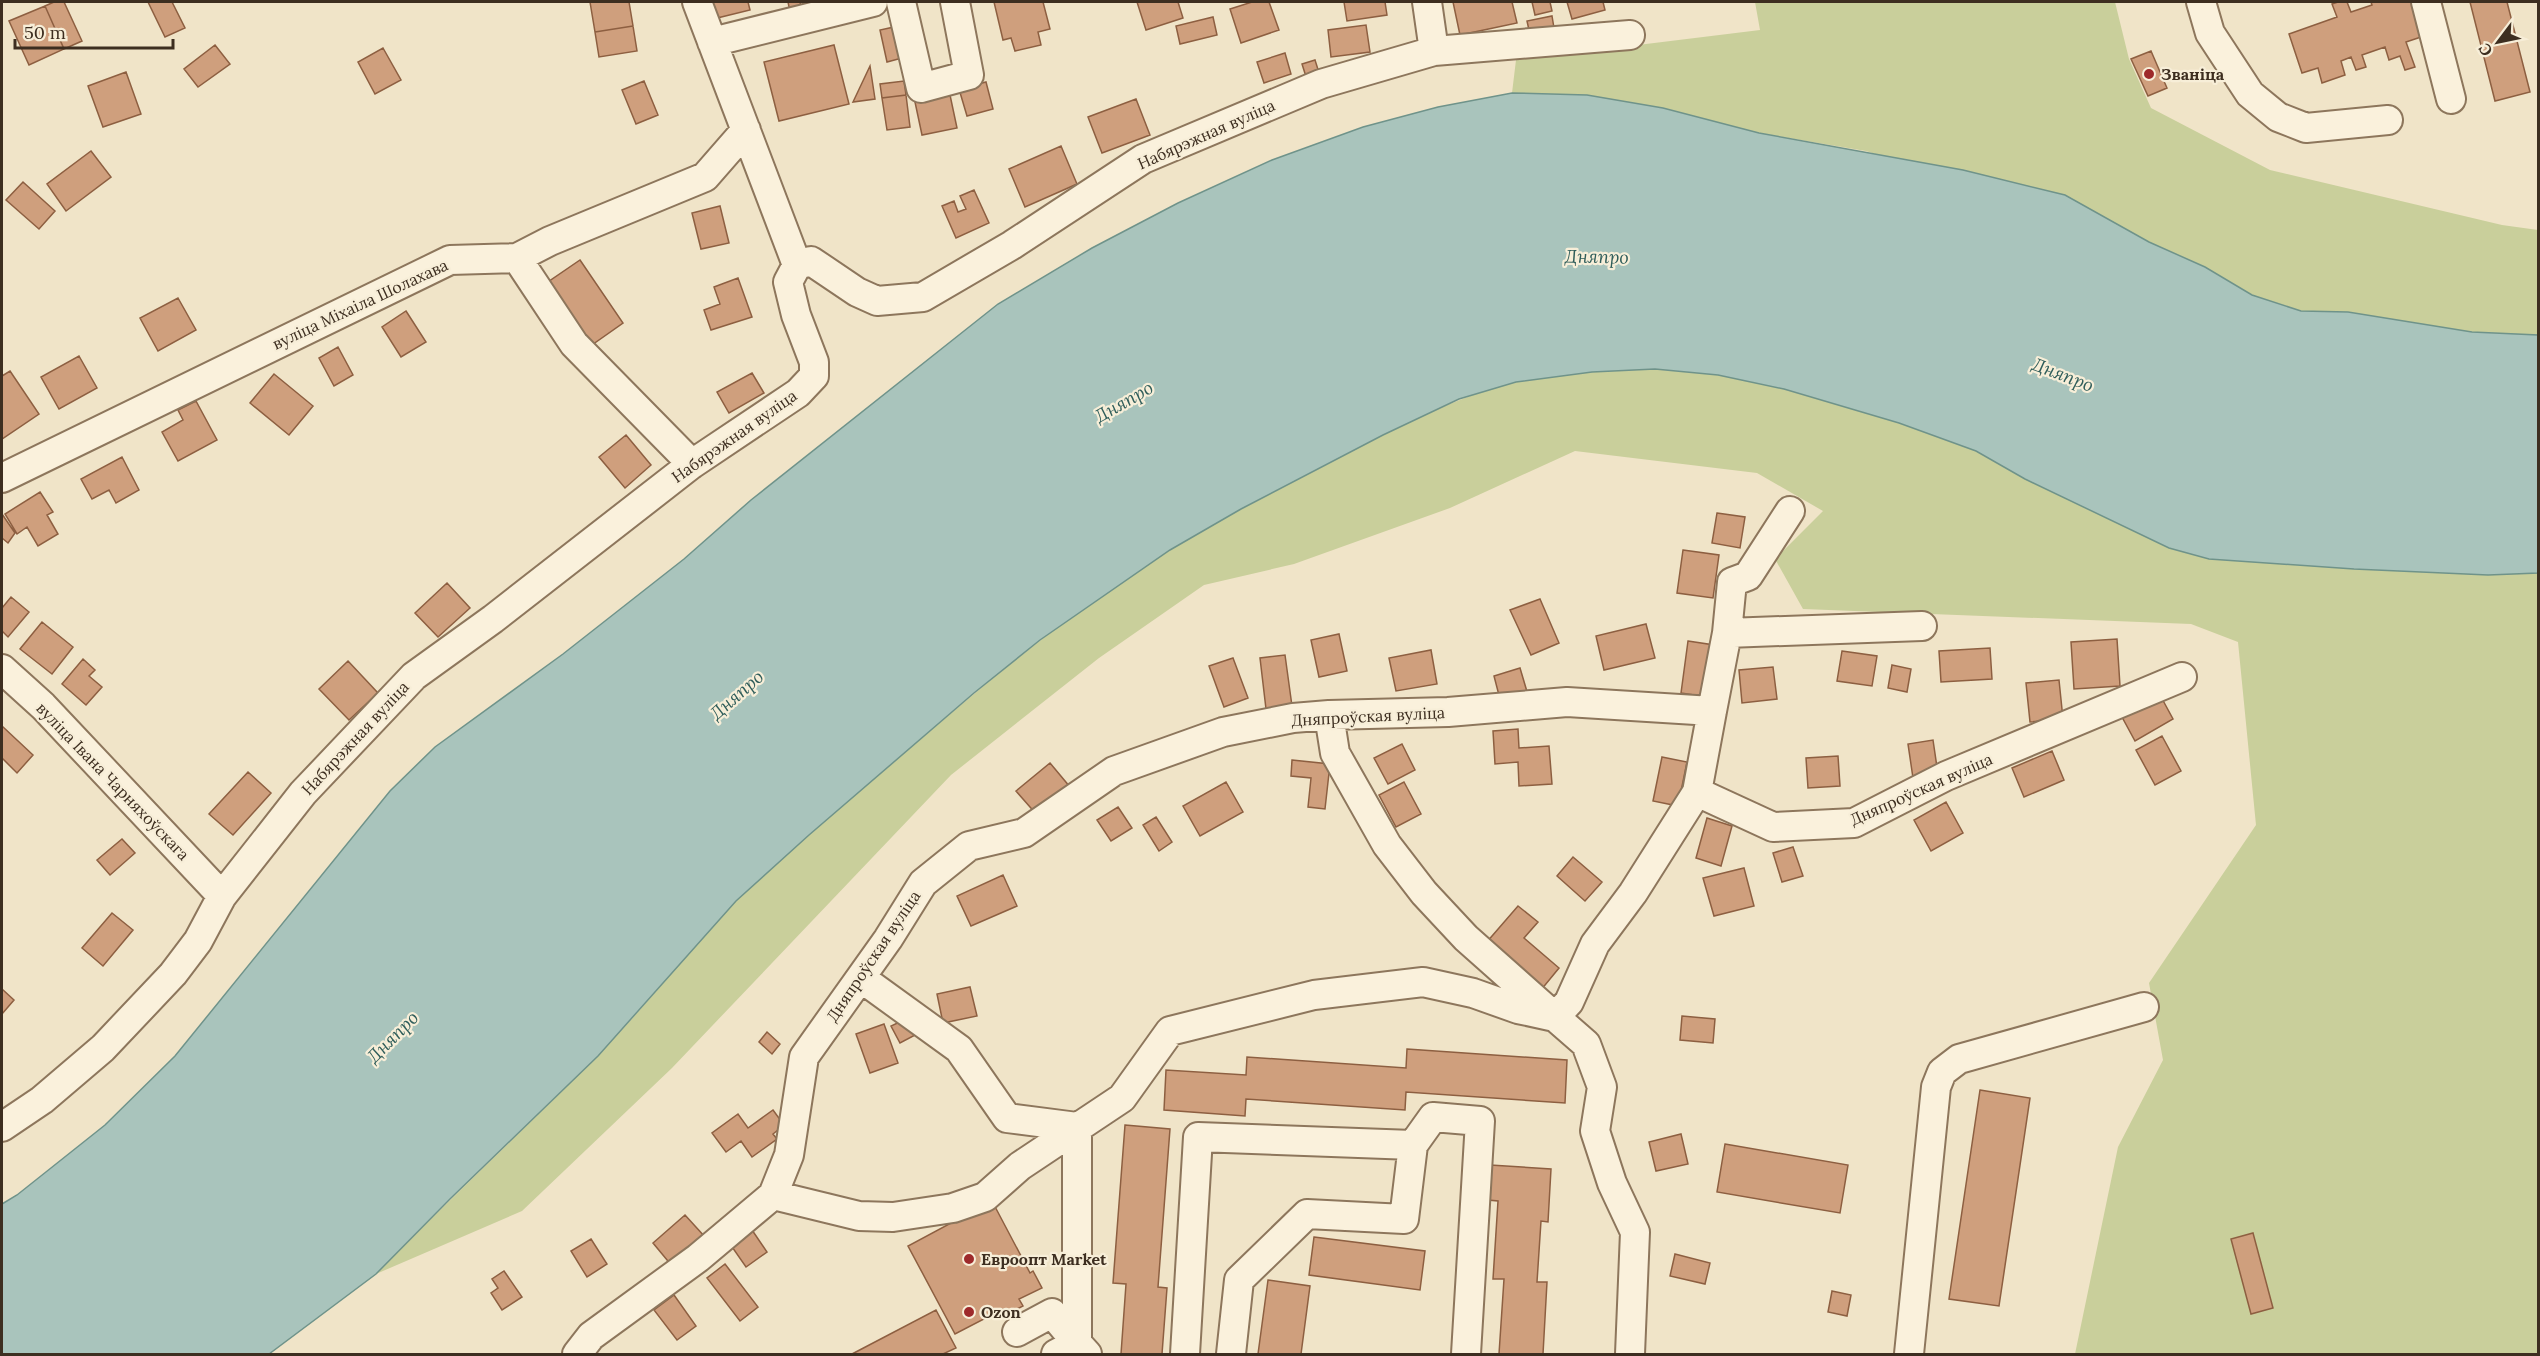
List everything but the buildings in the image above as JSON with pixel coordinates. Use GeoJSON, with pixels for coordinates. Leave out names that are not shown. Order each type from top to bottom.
{"type":"FeatureCollection","features":[{"type":"Feature","properties":{"kind":"street"},"geometry":{"type":"LineString","coordinates":[[697,2],[797,265]]}},
{"type":"Feature","properties":{"kind":"street"},"geometry":{"type":"LineString","coordinates":[[712,42],[873,2]]}},
{"type":"Feature","properties":{"kind":"street"},"geometry":{"type":"LineString","coordinates":[[901,2],[921,88],[969,75],[955,2]]}},
{"type":"Feature","properties":{"kind":"street"},"geometry":{"type":"LineString","coordinates":[[1427,2],[1434,51]]}},
{"type":"Feature","properties":{"kind":"street"},"geometry":{"type":"LineString","coordinates":[[2200,2],[2210,33],[2250,94],[2278,117],[2306,128],[2388,120]]}},
{"type":"Feature","properties":{"kind":"street"},"geometry":{"type":"LineString","coordinates":[[2426,2],[2451,99]]}},
{"type":"Feature","properties":{"kind":"street","name":"Набярэжная вуліца"},"geometry":{"type":"LineString","coordinates":[[2,1127],[42,1100],[103,1048],[158,990],[198,941],[222,896],[303,793],[414,676],[493,619],[692,464],[798,393],[814,376],[814,362],[796,315],[788,282],[797,265],[811,261],[857,292],[877,302],[923,297],[1012,245],[1143,159],[1321,84],[1434,51],[1630,35]]}},
{"type":"Feature","properties":{"kind":"street","name":"вуліца Міхаіла Шолахава"},"geometry":{"type":"LineString","coordinates":[[2,478],[67,444],[450,260],[517,258],[550,241],[705,177],[746,130]]}},
{"type":"Feature","properties":{"kind":"street"},"geometry":{"type":"LineString","coordinates":[[517,258],[574,344],[692,464]]}},
{"type":"Feature","properties":{"kind":"street"},"geometry":{"type":"LineString","coordinates":[[1556,1017],[1569,1002],[1595,945],[1633,893],[1697,792],[1727,633],[1732,582],[1748,576],[1790,511]]}},
{"type":"Feature","properties":{"kind":"street"},"geometry":{"type":"LineString","coordinates":[[1727,633],[1923,626]]}},
{"type":"Feature","properties":{"kind":"street","name":"вуліца Івана Чарняхоўскага"},"geometry":{"type":"LineString","coordinates":[[2,669],[43,706],[222,896]]}},
{"type":"Feature","properties":{"kind":"street","name":"Дняпроўская вуліца"},"geometry":{"type":"LineString","coordinates":[[1697,792],[1773,827],[1854,823],[1946,776],[2182,677]]}},
{"type":"Feature","properties":{"kind":"street","name":"Дняпроўская вуліца"},"geometry":{"type":"LineString","coordinates":[[577,1354],[591,1336],[698,1258],[773,1195],[789,1155],[804,1057],[861,978],[923,883],[969,846],[1024,833],[1114,771],[1223,732],[1293,718],[1448,712],[1567,702],[1712,711]]}},
{"type":"Feature","properties":{"kind":"street"},"geometry":{"type":"LineString","coordinates":[[1329,715],[1335,753],[1387,845],[1424,893],[1466,938],[1586,1044],[1602,1087],[1595,1131],[1612,1183],[1635,1232],[1630,1354]]}},
{"type":"Feature","properties":{"kind":"street"},"geometry":{"type":"LineString","coordinates":[[861,978],[959,1050],[1007,1118],[1077,1127]]}},
{"type":"Feature","properties":{"kind":"street"},"geometry":{"type":"LineString","coordinates":[[773,1195],[859,1216],[893,1217],[953,1208],[986,1197],[1020,1166],[1122,1098],[1170,1031],[1314,994],[1423,982],[1473,993],[1518,1009],[1556,1017]]}},
{"type":"Feature","properties":{"kind":"street"},"geometry":{"type":"LineString","coordinates":[[1908,1354],[1936,1087],[1942,1072],[1959,1059],[2144,1006]]}},
{"type":"Feature","properties":{"kind":"street"},"geometry":{"type":"LineString","coordinates":[[1231,1354],[1239,1280],[1307,1214],[1404,1219],[1413,1145],[1433,1117],[1480,1121],[1466,1354]]}},
{"type":"Feature","properties":{"kind":"street"},"geometry":{"type":"LineString","coordinates":[[1074,1351],[1077,1127]]}},
{"type":"Feature","properties":{"kind":"street"},"geometry":{"type":"LineString","coordinates":[[1185,1354],[1198,1137],[1413,1145]]}},
{"type":"Feature","properties":{"kind":"street"},"geometry":{"type":"LineString","coordinates":[[1017,1332],[1052,1313],[1074,1351]]}},
{"type":"Feature","properties":{"kind":"green space"},"geometry":{"type":"Polygon","coordinates":[[[1755,2],[2115,2],[2129,59],[2151,108],[2270,170],[2502,225],[2538,230],[2538,335],[2472,332],[2348,312],[2301,311],[2252,295],[2205,267],[2149,242],[1866,151],[1759,133],[1663,108],[1587,95],[1512,93],[1516,60],[1760,30],[1755,2]]]}},
{"type":"Feature","properties":{"kind":"green space"},"geometry":{"type":"Polygon","coordinates":[[[1655,369],[1718,375],[1784,389],[1899,423],[1976,451],[2025,479],[2069,498],[2301,564],[2354,569],[2488,575],[2538,573],[2538,1354],[2075,1354],[2118,1147],[2163,1060],[2149,983],[2256,825],[2238,642],[2191,624],[1803,609],[1775,559],[1823,511],[1757,473],[1575,451],[1450,508],[1294,564],[1204,585],[1099,658],[951,775],[672,1068],[522,1211],[376,1274],[594,1059],[734,903],[769,870],[985,685],[1095,600],[1172,549],[1227,517],[1390,432],[1461,399],[1511,383],[1546,376],[1655,369]]]}},
{"type":"Feature","properties":{"kind":"water","name":"Дняпро"},"geometry":{"type":"Polygon","coordinates":[[[1512,93],[1587,95],[1663,108],[1759,133],[1963,170],[2065,195],[2149,242],[2205,267],[2252,295],[2301,311],[2348,312],[2472,332],[2538,335],[2538,573],[2488,575],[2209,559],[2169,548],[2025,479],[1976,451],[1899,423],[1784,389],[1718,375],[1655,369],[1592,372],[1516,382],[1459,399],[1383,435],[1241,509],[1170,550],[1040,640],[974,693],[736,901],[598,1056],[376,1274],[269,1354],[2,1354],[2,1204],[17,1195],[105,1125],[175,1056],[390,791],[435,747],[563,654],[684,559],[751,500],[998,304],[1092,248],[1178,203],[1272,160],[1363,127],[1438,107],[1512,93]]]}},
{"type":"Feature","properties":{"kind":"place","name":"Званіца"},"geometry":{"type":"Point","coordinates":[2149,74]}},
{"type":"Feature","properties":{"kind":"place","name":"Евроопт Market"},"geometry":{"type":"Point","coordinates":[969,1259]}},
{"type":"Feature","properties":{"kind":"place","name":"Ozon"},"geometry":{"type":"Point","coordinates":[969,1312]}}]}
